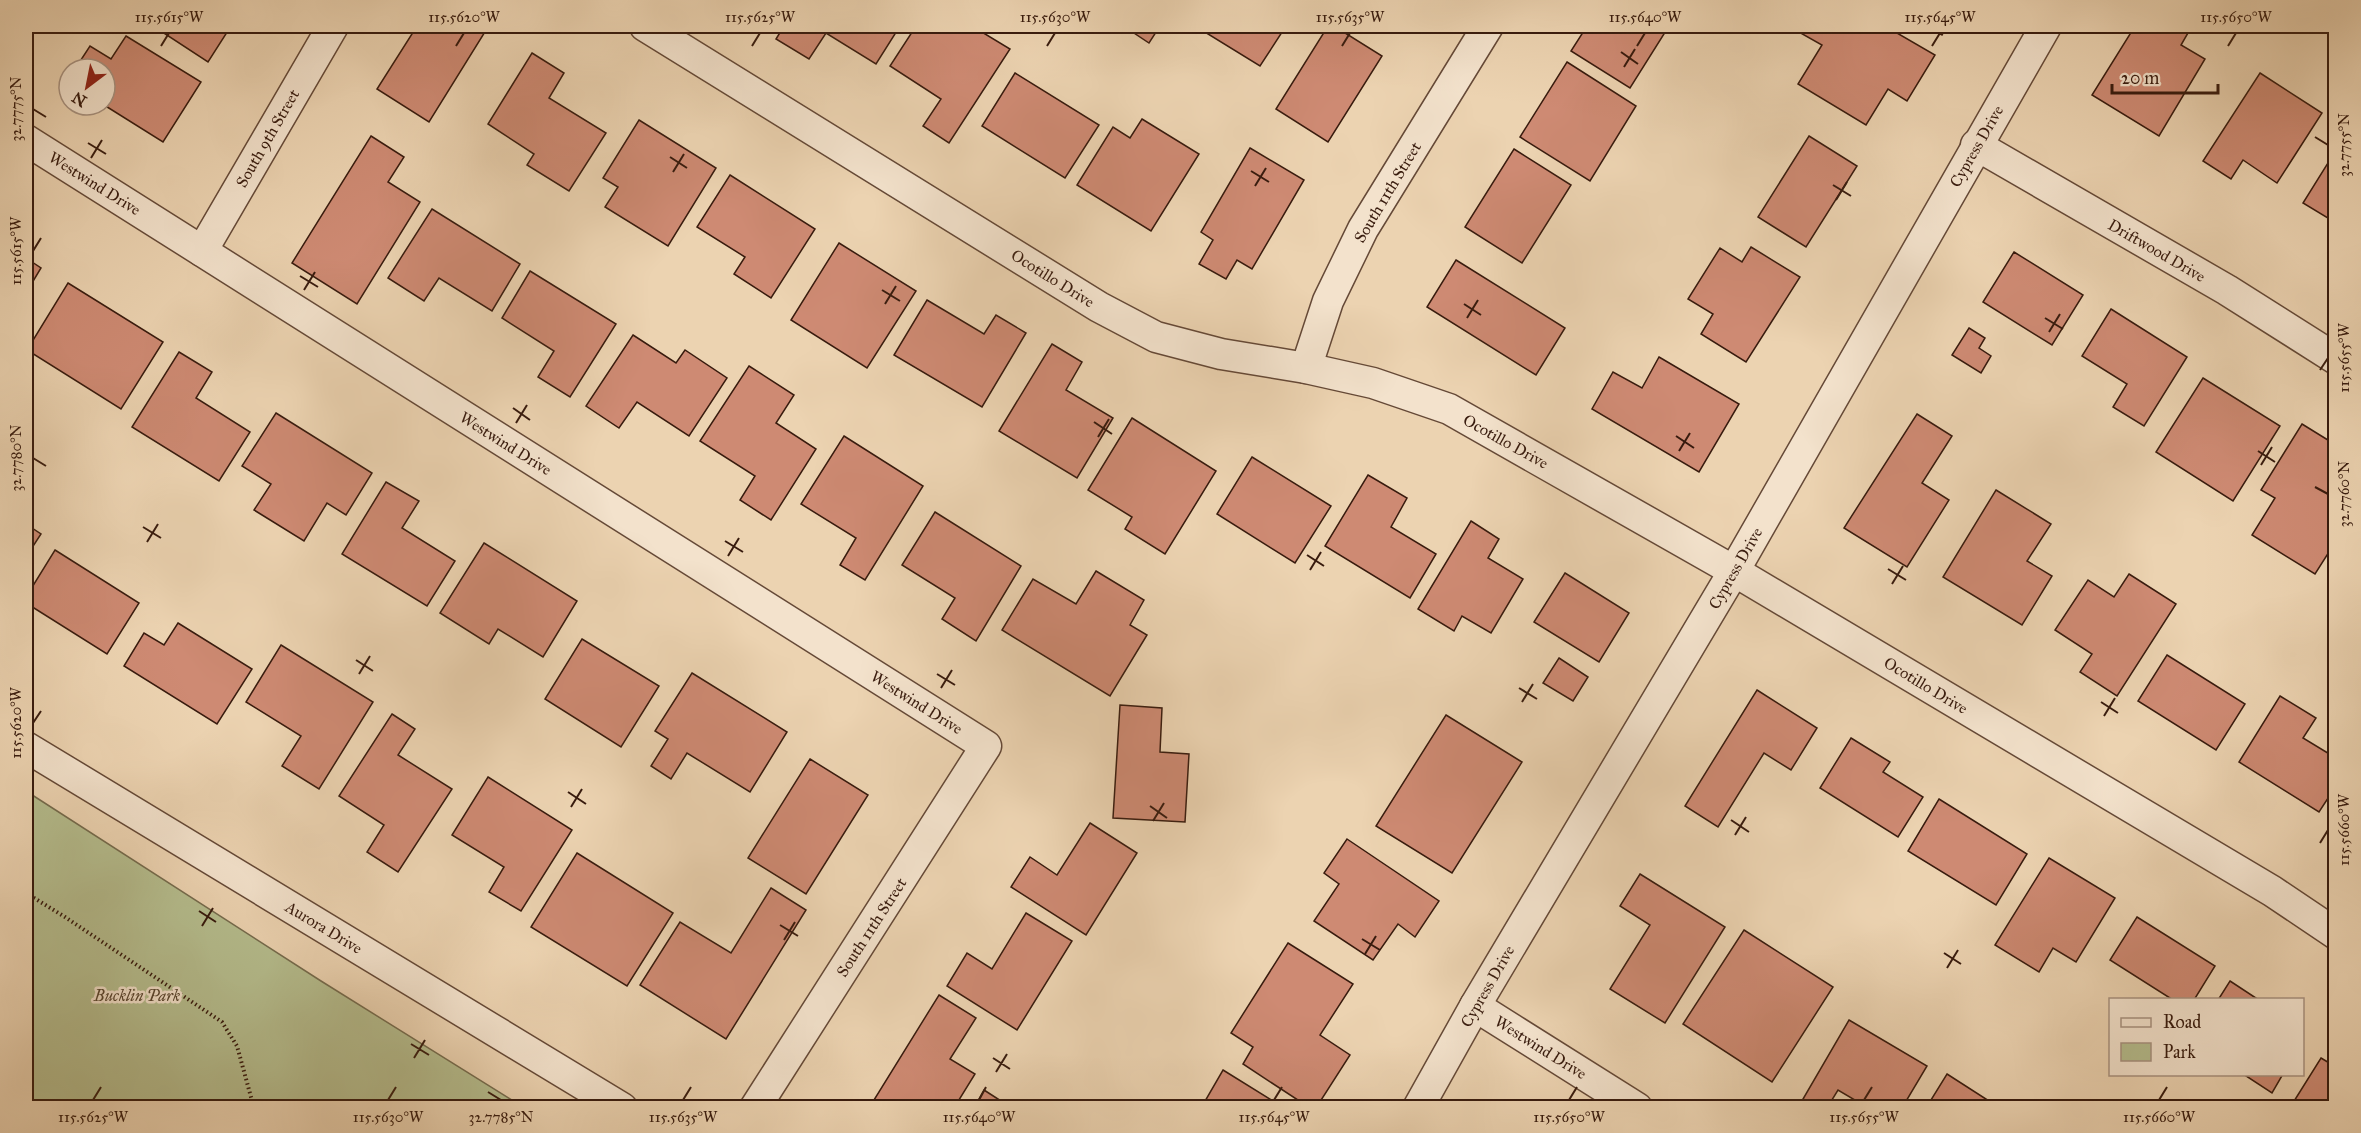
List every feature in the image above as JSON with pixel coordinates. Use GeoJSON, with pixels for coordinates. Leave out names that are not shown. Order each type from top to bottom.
{"type":"FeatureCollection","features":[{"type":"Feature","properties":{"kind":"street","name":"South 9th Street"},"geometry":{"type":"LineString","coordinates":[[202,251],[333,26]]}},
{"type":"Feature","properties":{"kind":"street","name":"Ocotillo Drive"},"geometry":{"type":"LineString","coordinates":[[645,26],[1099,307],[1156,338],[1221,354],[1306,368],[1373,383],[1449,409],[1734,570],[2272,891],[2336,934]]}},
{"type":"Feature","properties":{"kind":"street","name":"South 11th Street"},"geometry":{"type":"LineString","coordinates":[[1306,368],[1328,301],[1363,229],[1488,26]]}},
{"type":"Feature","properties":{"kind":"street","name":"Cypress Drive"},"geometry":{"type":"LineString","coordinates":[[1418,1107],[1475,1006],[1734,570],[2046,26]]}},
{"type":"Feature","properties":{"kind":"street","name":"Westwind Drive"},"geometry":{"type":"LineString","coordinates":[[26,140],[986,746]]}},
{"type":"Feature","properties":{"kind":"street","name":"Driftwood Drive"},"geometry":{"type":"LineString","coordinates":[[1976,145],[2227,290],[2336,359]]}},
{"type":"Feature","properties":{"kind":"street","name":"South 11th Street"},"geometry":{"type":"LineString","coordinates":[[755,1107],[986,746]]}},
{"type":"Feature","properties":{"kind":"street","name":"Aurora Drive"},"geometry":{"type":"LineString","coordinates":[[26,747],[622,1107]]}},
{"type":"Feature","properties":{"kind":"street","name":"Westwind Drive"},"geometry":{"type":"LineString","coordinates":[[1475,1006],[1637,1107]]}},
{"type":"Feature","properties":{"kind":"path"},"geometry":{"type":"LineString","coordinates":[[26,893],[65,916],[222,1022],[237,1046],[254,1107]]}},
{"type":"Feature","properties":{"kind":"green space","name":"Bucklin Park"},"geometry":{"type":"Polygon","coordinates":[[[26,791],[321,981],[523,1107],[26,1107],[26,791]]]}},
{"type":"Feature","properties":{"kind":"building"},"geometry":{"type":"Polygon","coordinates":[[[153,26],[231,26],[208,62],[153,26]]]}},
{"type":"Feature","properties":{"kind":"building"},"geometry":{"type":"Polygon","coordinates":[[[417,26],[488,27],[429,122],[377,89],[417,26]]]}},
{"type":"Feature","properties":{"kind":"building"},"geometry":{"type":"Polygon","coordinates":[[[784,26],[900,26],[876,64],[826,33],[809,59],[776,39],[784,26]]]}},
{"type":"Feature","properties":{"kind":"building"},"geometry":{"type":"Polygon","coordinates":[[[916,26],[972,26],[1010,49],[949,143],[923,126],[941,99],[890,66],[916,26]]]}},
{"type":"Feature","properties":{"kind":"building"},"geometry":{"type":"Polygon","coordinates":[[[1130,26],[1160,26],[1149,43],[1128,29],[1130,26]]]}},
{"type":"Feature","properties":{"kind":"building"},"geometry":{"type":"Polygon","coordinates":[[[1195,26],[1286,26],[1260,66],[1195,26]]]}},
{"type":"Feature","properties":{"kind":"building"},"geometry":{"type":"Polygon","coordinates":[[[1328,26],[1334,26],[1382,56],[1328,142],[1276,109],[1328,26]]]}},
{"type":"Feature","properties":{"kind":"building"},"geometry":{"type":"Polygon","coordinates":[[[1587,26],[1669,26],[1630,88],[1571,51],[1587,26]]]}},
{"type":"Feature","properties":{"kind":"building"},"geometry":{"type":"Polygon","coordinates":[[[1800,26],[1885,26],[1935,55],[1907,101],[1888,89],[1866,125],[1798,84],[1822,45],[1797,31],[1800,26]]]}},
{"type":"Feature","properties":{"kind":"building"},"geometry":{"type":"Polygon","coordinates":[[[1926,26],[1947,26],[1942,35],[1926,26]]]}},
{"type":"Feature","properties":{"kind":"building"},"geometry":{"type":"Polygon","coordinates":[[[2135,26],[2192,26],[2181,45],[2205,59],[2159,136],[2092,95],[2135,26]]]}},
{"type":"Feature","properties":{"kind":"building"},"geometry":{"type":"Polygon","coordinates":[[[126,36],[201,82],[163,142],[117,113],[117,57],[112,57],[126,36]]]}},
{"type":"Feature","properties":{"kind":"building"},"geometry":{"type":"Polygon","coordinates":[[[90,46],[108,57],[83,57],[90,46]]]}},
{"type":"Feature","properties":{"kind":"building"},"geometry":{"type":"Polygon","coordinates":[[[532,53],[564,73],[549,98],[606,133],[569,191],[527,165],[534,154],[488,124],[532,53]]]}},
{"type":"Feature","properties":{"kind":"building"},"geometry":{"type":"Polygon","coordinates":[[[1567,62],[1636,106],[1590,181],[1520,137],[1567,62]]]}},
{"type":"Feature","properties":{"kind":"building"},"geometry":{"type":"Polygon","coordinates":[[[1015,73],[1099,125],[1065,178],[982,126],[1015,73]]]}},
{"type":"Feature","properties":{"kind":"building"},"geometry":{"type":"Polygon","coordinates":[[[2260,73],[2322,113],[2277,183],[2243,160],[2231,179],[2203,161],[2260,73]]]}},
{"type":"Feature","properties":{"kind":"building"},"geometry":{"type":"Polygon","coordinates":[[[1142,119],[1199,154],[1151,231],[1077,185],[1113,127],[1130,138],[1142,119]]]}},
{"type":"Feature","properties":{"kind":"building"},"geometry":{"type":"Polygon","coordinates":[[[639,120],[716,168],[668,246],[605,207],[618,187],[603,178],[639,120]]]}},
{"type":"Feature","properties":{"kind":"building"},"geometry":{"type":"Polygon","coordinates":[[[371,136],[404,157],[388,182],[420,202],[357,304],[292,263],[371,136]]]}},
{"type":"Feature","properties":{"kind":"building"},"geometry":{"type":"Polygon","coordinates":[[[1809,136],[1857,166],[1806,247],[1758,217],[1809,136]]]}},
{"type":"Feature","properties":{"kind":"building"},"geometry":{"type":"Polygon","coordinates":[[[1250,148],[1304,180],[1252,269],[1237,260],[1226,279],[1199,264],[1213,240],[1201,232],[1250,148]]]}},
{"type":"Feature","properties":{"kind":"building"},"geometry":{"type":"Polygon","coordinates":[[[1514,149],[1571,185],[1522,263],[1465,227],[1514,149]]]}},
{"type":"Feature","properties":{"kind":"building"},"geometry":{"type":"Polygon","coordinates":[[[2336,150],[2336,223],[2303,203],[2336,150]]]}},
{"type":"Feature","properties":{"kind":"building"},"geometry":{"type":"Polygon","coordinates":[[[730,175],[815,229],[771,298],[734,274],[745,257],[697,227],[730,175]]]}},
{"type":"Feature","properties":{"kind":"building"},"geometry":{"type":"Polygon","coordinates":[[[432,209],[520,264],[492,311],[439,278],[424,301],[388,278],[432,209]]]}},
{"type":"Feature","properties":{"kind":"building"},"geometry":{"type":"Polygon","coordinates":[[[839,243],[916,291],[867,368],[791,320],[839,243]]]}},
{"type":"Feature","properties":{"kind":"building"},"geometry":{"type":"Polygon","coordinates":[[[1751,247],[1800,277],[1746,362],[1701,334],[1713,314],[1688,299],[1720,248],[1742,262],[1751,247]]]}},
{"type":"Feature","properties":{"kind":"building"},"geometry":{"type":"Polygon","coordinates":[[[2014,252],[2083,295],[2052,345],[1983,302],[2014,252]]]}},
{"type":"Feature","properties":{"kind":"building"},"geometry":{"type":"Polygon","coordinates":[[[26,258],[41,268],[26,293],[26,258]]]}},
{"type":"Feature","properties":{"kind":"building"},"geometry":{"type":"Polygon","coordinates":[[[1456,260],[1565,328],[1536,375],[1427,307],[1456,260]]]}},
{"type":"Feature","properties":{"kind":"building"},"geometry":{"type":"Polygon","coordinates":[[[530,271],[616,324],[570,397],[538,377],[554,351],[502,318],[530,271]]]}},
{"type":"Feature","properties":{"kind":"building"},"geometry":{"type":"Polygon","coordinates":[[[68,283],[163,342],[121,409],[27,350],[68,283]]]}},
{"type":"Feature","properties":{"kind":"building"},"geometry":{"type":"Polygon","coordinates":[[[927,300],[984,334],[996,315],[1026,333],[982,407],[894,355],[927,300]]]}},
{"type":"Feature","properties":{"kind":"building"},"geometry":{"type":"Polygon","coordinates":[[[2111,309],[2187,357],[2144,426],[2113,407],[2127,384],[2082,356],[2111,309]]]}},
{"type":"Feature","properties":{"kind":"building"},"geometry":{"type":"Polygon","coordinates":[[[1969,328],[1985,338],[1979,348],[1991,356],[1981,373],[1952,355],[1969,328]]]}},
{"type":"Feature","properties":{"kind":"building"},"geometry":{"type":"Polygon","coordinates":[[[633,335],[676,363],[685,350],[727,378],[689,436],[637,402],[619,428],[586,406],[633,335]]]}},
{"type":"Feature","properties":{"kind":"building"},"geometry":{"type":"Polygon","coordinates":[[[1052,344],[1082,362],[1066,390],[1113,418],[1077,478],[999,431],[1052,344]]]}},
{"type":"Feature","properties":{"kind":"building"},"geometry":{"type":"Polygon","coordinates":[[[179,352],[212,372],[196,398],[250,432],[219,481],[132,427],[179,352]]]}},
{"type":"Feature","properties":{"kind":"building"},"geometry":{"type":"Polygon","coordinates":[[[1659,357],[1739,404],[1699,472],[1592,409],[1613,372],[1642,388],[1659,357]]]}},
{"type":"Feature","properties":{"kind":"building"},"geometry":{"type":"Polygon","coordinates":[[[749,366],[794,395],[776,423],[816,449],[771,520],[740,500],[755,476],[700,441],[749,366]]]}},
{"type":"Feature","properties":{"kind":"building"},"geometry":{"type":"Polygon","coordinates":[[[2203,378],[2280,426],[2233,501],[2156,452],[2203,378]]]}},
{"type":"Feature","properties":{"kind":"building"},"geometry":{"type":"Polygon","coordinates":[[[276,413],[372,473],[346,515],[327,503],[304,541],[254,510],[271,484],[242,466],[276,413]]]}},
{"type":"Feature","properties":{"kind":"building"},"geometry":{"type":"Polygon","coordinates":[[[1917,414],[1952,436],[1922,483],[1949,500],[1907,567],[1844,528],[1917,414]]]}},
{"type":"Feature","properties":{"kind":"building"},"geometry":{"type":"Polygon","coordinates":[[[1132,418],[1216,471],[1165,554],[1125,529],[1132,517],[1088,490],[1132,418]]]}},
{"type":"Feature","properties":{"kind":"building"},"geometry":{"type":"Polygon","coordinates":[[[2302,424],[2336,445],[2336,458],[2329,469],[2336,473],[2336,541],[2315,574],[2252,535],[2275,498],[2261,490],[2302,424]]]}},
{"type":"Feature","properties":{"kind":"building"},"geometry":{"type":"Polygon","coordinates":[[[844,436],[923,486],[865,580],[840,565],[856,538],[801,504],[844,436]]]}},
{"type":"Feature","properties":{"kind":"building"},"geometry":{"type":"Polygon","coordinates":[[[1252,457],[1331,506],[1295,563],[1217,514],[1252,457]]]}},
{"type":"Feature","properties":{"kind":"building"},"geometry":{"type":"Polygon","coordinates":[[[1368,475],[1407,498],[1391,527],[1436,554],[1410,598],[1325,546],[1368,475]]]}},
{"type":"Feature","properties":{"kind":"building"},"geometry":{"type":"Polygon","coordinates":[[[386,482],[419,501],[402,528],[455,561],[427,606],[342,554],[386,482]]]}},
{"type":"Feature","properties":{"kind":"building"},"geometry":{"type":"Polygon","coordinates":[[[1996,490],[2051,524],[2027,561],[2052,576],[2022,625],[1943,577],[1996,490]]]}},
{"type":"Feature","properties":{"kind":"building"},"geometry":{"type":"Polygon","coordinates":[[[935,512],[1021,566],[976,641],[942,619],[955,598],[902,565],[935,512]]]}},
{"type":"Feature","properties":{"kind":"building"},"geometry":{"type":"Polygon","coordinates":[[[1471,521],[1499,539],[1488,558],[1523,579],[1491,633],[1462,616],[1454,631],[1418,609],[1471,521]]]}},
{"type":"Feature","properties":{"kind":"building"},"geometry":{"type":"Polygon","coordinates":[[[26,524],[41,534],[26,557],[26,524]]]}},
{"type":"Feature","properties":{"kind":"building"},"geometry":{"type":"Polygon","coordinates":[[[484,543],[577,601],[543,657],[498,629],[489,644],[440,613],[484,543]]]}},
{"type":"Feature","properties":{"kind":"building"},"geometry":{"type":"Polygon","coordinates":[[[55,550],[139,603],[107,654],[26,603],[26,597],[55,550]]]}},
{"type":"Feature","properties":{"kind":"building"},"geometry":{"type":"Polygon","coordinates":[[[1096,571],[1144,600],[1130,625],[1147,635],[1110,696],[1002,630],[1033,579],[1076,604],[1096,571]]]}},
{"type":"Feature","properties":{"kind":"building"},"geometry":{"type":"Polygon","coordinates":[[[1565,573],[1629,613],[1599,662],[1534,622],[1565,573]]]}},
{"type":"Feature","properties":{"kind":"building"},"geometry":{"type":"Polygon","coordinates":[[[2129,574],[2176,604],[2117,696],[2080,672],[2092,654],[2055,630],[2088,580],[2114,597],[2129,574]]]}},
{"type":"Feature","properties":{"kind":"building"},"geometry":{"type":"Polygon","coordinates":[[[178,623],[252,669],[217,724],[124,666],[144,633],[164,645],[178,623]]]}},
{"type":"Feature","properties":{"kind":"building"},"geometry":{"type":"Polygon","coordinates":[[[582,639],[659,686],[621,747],[545,699],[582,639]]]}},
{"type":"Feature","properties":{"kind":"building"},"geometry":{"type":"Polygon","coordinates":[[[281,645],[373,702],[319,789],[282,766],[301,736],[246,702],[281,645]]]}},
{"type":"Feature","properties":{"kind":"building"},"geometry":{"type":"Polygon","coordinates":[[[2167,655],[2245,704],[2216,750],[2138,701],[2167,655]]]}},
{"type":"Feature","properties":{"kind":"building"},"geometry":{"type":"Polygon","coordinates":[[[1559,658],[1588,677],[1573,701],[1543,683],[1559,658]]]}},
{"type":"Feature","properties":{"kind":"building"},"geometry":{"type":"Polygon","coordinates":[[[692,673],[787,732],[750,792],[687,753],[671,779],[651,766],[668,739],[655,731],[692,673]]]}},
{"type":"Feature","properties":{"kind":"building"},"geometry":{"type":"Polygon","coordinates":[[[1757,690],[1817,728],[1791,770],[1764,753],[1718,827],[1685,806],[1757,690]]]}},
{"type":"Feature","properties":{"kind":"building"},"geometry":{"type":"Polygon","coordinates":[[[2280,696],[2316,718],[2303,738],[2336,758],[2336,786],[2319,812],[2239,762],[2280,696]]]}},
{"type":"Feature","properties":{"kind":"building"},"geometry":{"type":"Polygon","coordinates":[[[1120,705],[1162,708],[1160,752],[1189,754],[1185,822],[1113,818],[1120,705]]]}},
{"type":"Feature","properties":{"kind":"building"},"geometry":{"type":"Polygon","coordinates":[[[392,714],[415,729],[398,755],[452,789],[398,872],[367,852],[384,825],[339,796],[392,714]]]}},
{"type":"Feature","properties":{"kind":"building"},"geometry":{"type":"Polygon","coordinates":[[[1446,715],[1522,762],[1452,873],[1376,826],[1446,715]]]}},
{"type":"Feature","properties":{"kind":"building"},"geometry":{"type":"Polygon","coordinates":[[[1851,738],[1890,762],[1883,772],[1923,797],[1898,837],[1820,788],[1851,738]]]}},
{"type":"Feature","properties":{"kind":"building"},"geometry":{"type":"Polygon","coordinates":[[[810,759],[868,795],[806,894],[748,858],[810,759]]]}},
{"type":"Feature","properties":{"kind":"building"},"geometry":{"type":"Polygon","coordinates":[[[488,777],[572,830],[521,911],[489,892],[504,867],[452,835],[488,777]]]}},
{"type":"Feature","properties":{"kind":"building"},"geometry":{"type":"Polygon","coordinates":[[[1939,799],[2027,854],[1996,905],[1908,851],[1939,799]]]}},
{"type":"Feature","properties":{"kind":"building"},"geometry":{"type":"Polygon","coordinates":[[[1090,823],[1137,853],[1086,935],[1011,887],[1030,857],[1057,875],[1090,823]]]}},
{"type":"Feature","properties":{"kind":"building"},"geometry":{"type":"Polygon","coordinates":[[[1347,839],[1439,901],[1415,937],[1398,924],[1373,960],[1314,921],[1339,884],[1324,873],[1347,839]]]}},
{"type":"Feature","properties":{"kind":"building"},"geometry":{"type":"Polygon","coordinates":[[[577,853],[673,913],[627,986],[531,927],[577,853]]]}},
{"type":"Feature","properties":{"kind":"building"},"geometry":{"type":"Polygon","coordinates":[[[2049,858],[2115,898],[2076,962],[2053,948],[2039,972],[1995,945],[2049,858]]]}},
{"type":"Feature","properties":{"kind":"building"},"geometry":{"type":"Polygon","coordinates":[[[1640,874],[1725,927],[1665,1023],[1610,989],[1650,925],[1620,906],[1640,874]]]}},
{"type":"Feature","properties":{"kind":"building"},"geometry":{"type":"Polygon","coordinates":[[[771,888],[806,910],[726,1039],[640,985],[680,922],[731,953],[771,888]]]}},
{"type":"Feature","properties":{"kind":"building"},"geometry":{"type":"Polygon","coordinates":[[[1026,913],[1072,941],[1017,1030],[947,986],[967,953],[992,969],[1026,913]]]}},
{"type":"Feature","properties":{"kind":"building"},"geometry":{"type":"Polygon","coordinates":[[[2137,917],[2215,966],[2195,998],[2170,998],[2110,960],[2137,917]]]}},
{"type":"Feature","properties":{"kind":"building"},"geometry":{"type":"Polygon","coordinates":[[[1744,930],[1833,987],[1772,1082],[1683,1024],[1744,930]]]}},
{"type":"Feature","properties":{"kind":"building"},"geometry":{"type":"Polygon","coordinates":[[[1288,943],[1353,984],[1320,1035],[1350,1055],[1316,1108],[1310,1108],[1243,1064],[1253,1047],[1231,1033],[1288,943]]]}},
{"type":"Feature","properties":{"kind":"building"},"geometry":{"type":"Polygon","coordinates":[[[2230,981],[2256,998],[2219,998],[2230,981]]]}},
{"type":"Feature","properties":{"kind":"building"},"geometry":{"type":"Polygon","coordinates":[[[939,995],[976,1018],[950,1059],[975,1074],[954,1108],[869,1108],[939,995]]]}},
{"type":"Feature","properties":{"kind":"building"},"geometry":{"type":"Polygon","coordinates":[[[1849,1020],[1927,1066],[1902,1108],[1857,1108],[1860,1103],[1838,1090],[1827,1108],[1818,1108],[1803,1099],[1849,1020]]]}},
{"type":"Feature","properties":{"kind":"building"},"geometry":{"type":"Polygon","coordinates":[[[2321,1058],[2336,1067],[2336,1108],[2293,1108],[2291,1106],[2321,1058]]]}},
{"type":"Feature","properties":{"kind":"building"},"geometry":{"type":"Polygon","coordinates":[[[1223,1070],[1278,1104],[1276,1108],[1201,1108],[1223,1070]]]}},
{"type":"Feature","properties":{"kind":"building"},"geometry":{"type":"Polygon","coordinates":[[[1947,1074],[2000,1108],[1926,1108],[1947,1074]]]}},
{"type":"Feature","properties":{"kind":"building"},"geometry":{"type":"Polygon","coordinates":[[[2246,1076],[2282,1076],[2272,1093],[2246,1076]]]}},
{"type":"Feature","properties":{"kind":"building"},"geometry":{"type":"Polygon","coordinates":[[[984,1090],[1012,1108],[974,1108],[984,1090]]]}}]}
